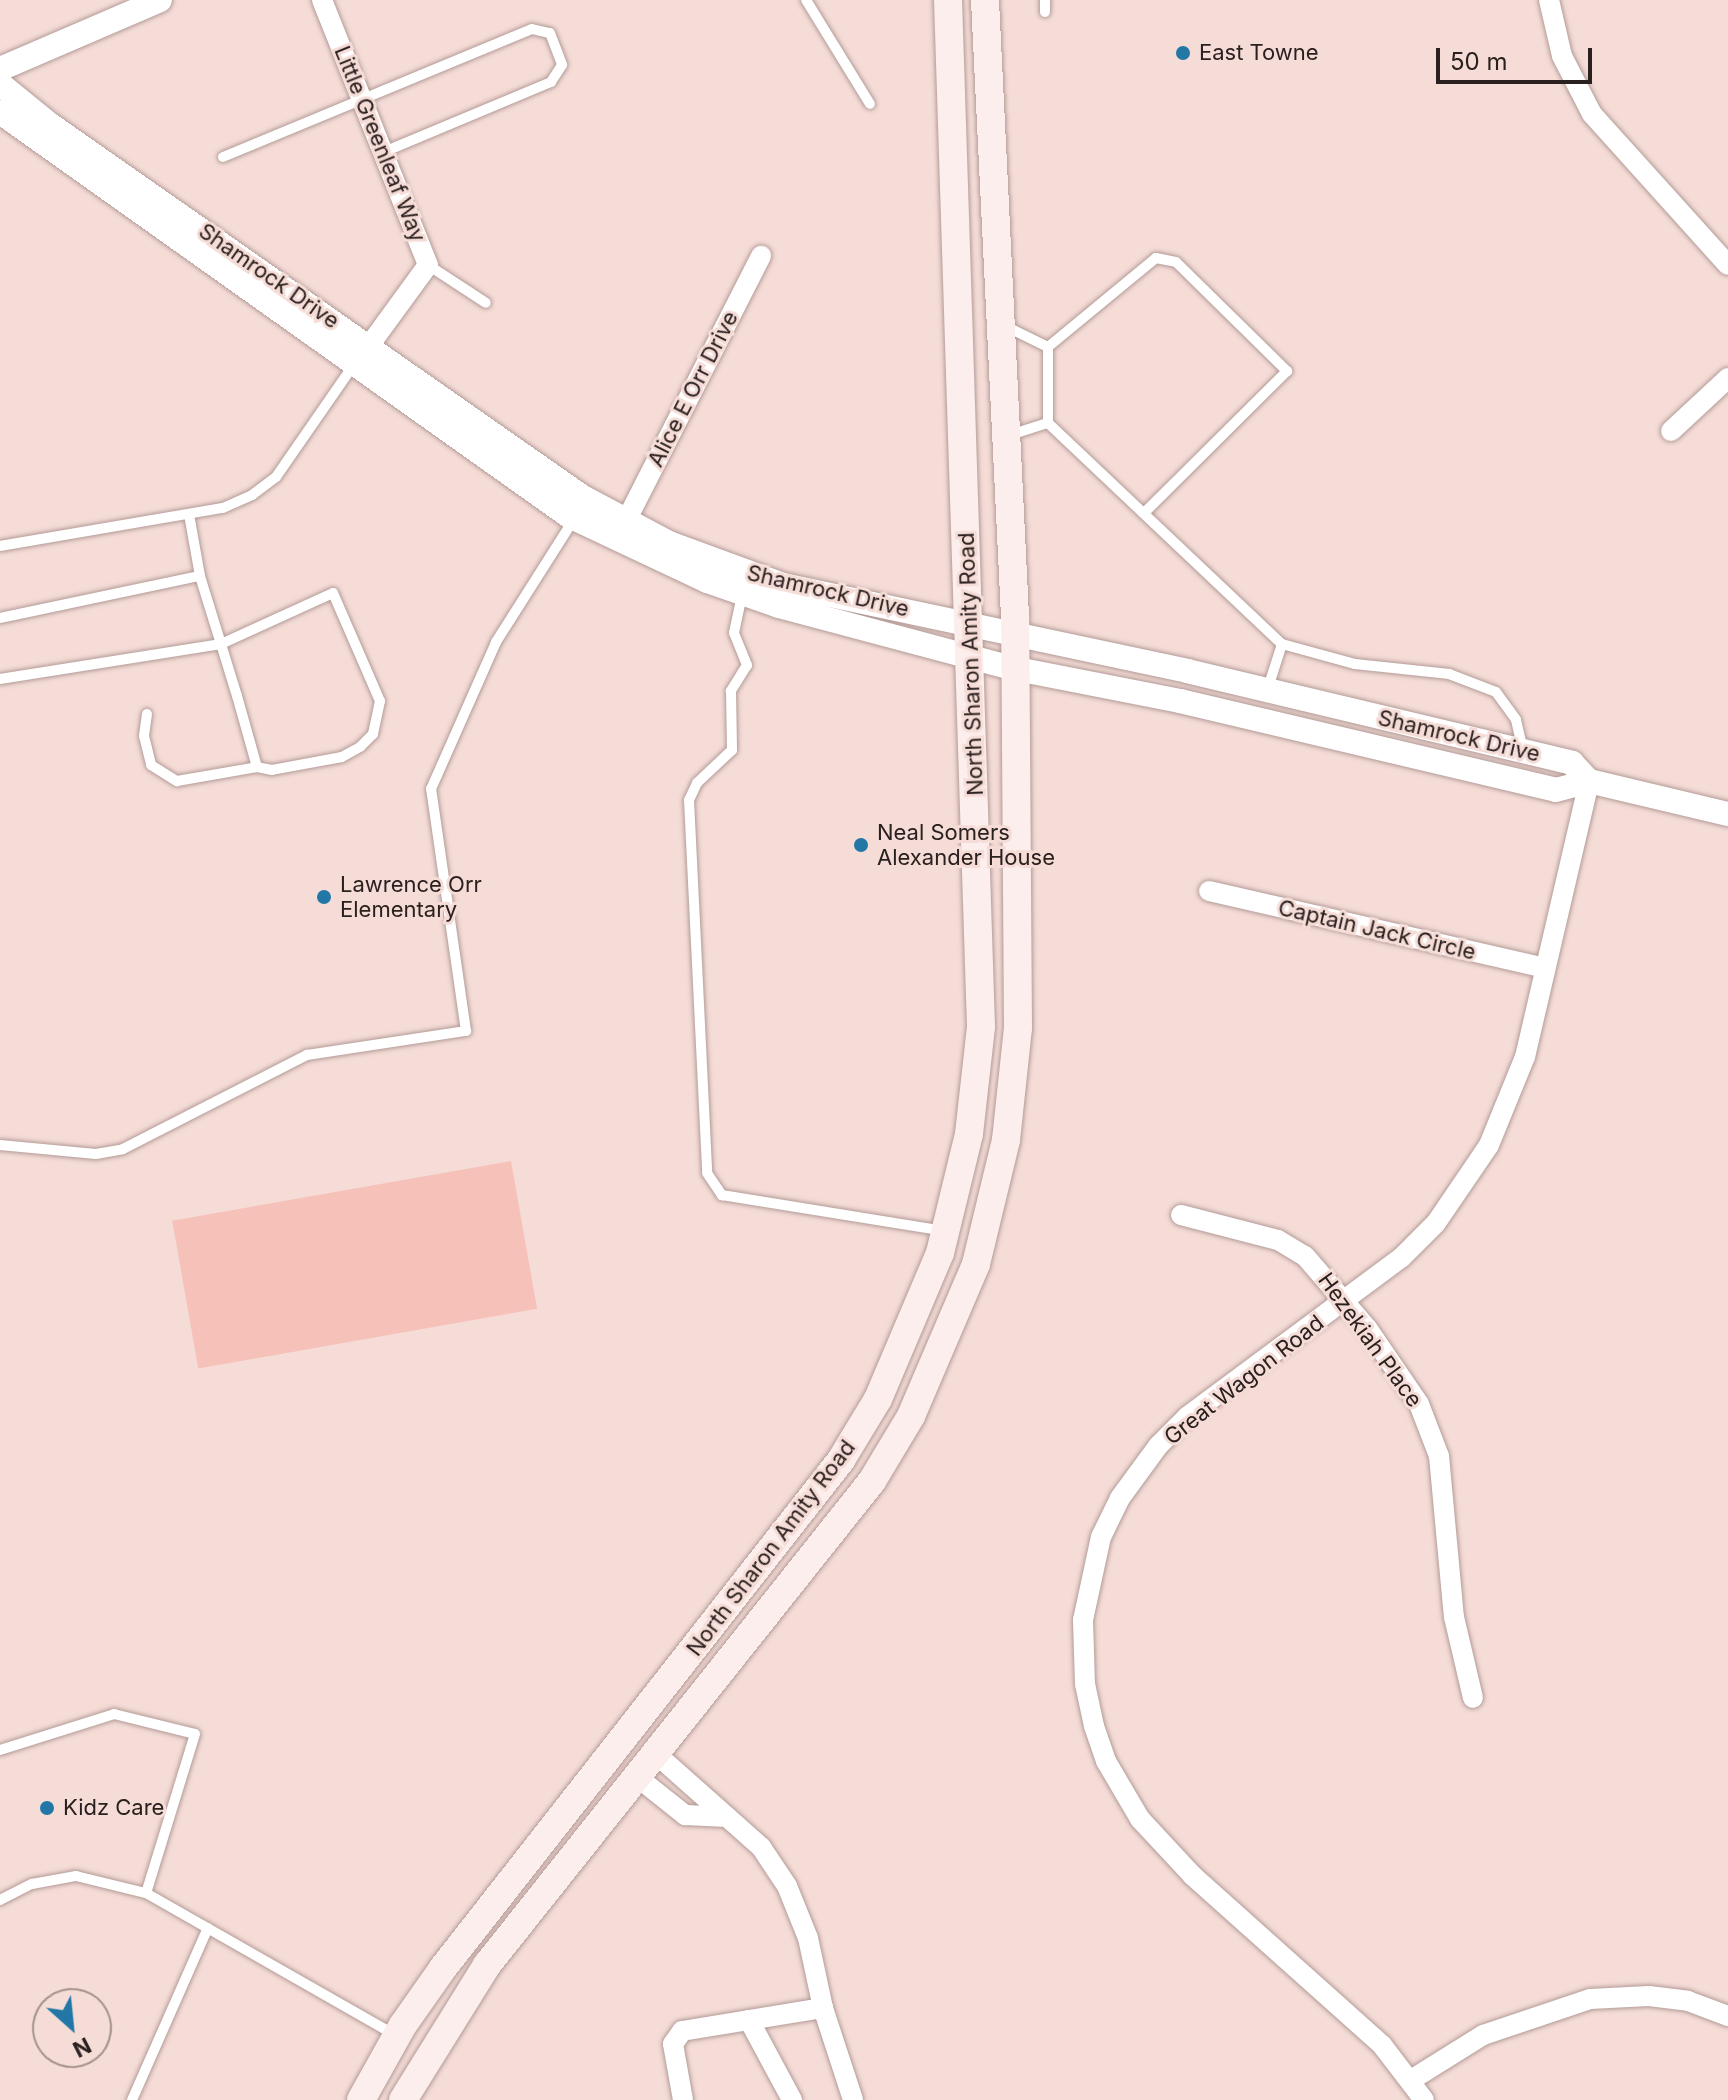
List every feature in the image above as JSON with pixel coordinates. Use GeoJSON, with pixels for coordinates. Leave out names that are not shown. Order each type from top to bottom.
{"type":"FeatureCollection","features":[{"type":"Feature","properties":{"kind":"main road","name":"North Sharon Amity Road"},"geometry":{"type":"LineString","coordinates":[[361,2100],[397,2036],[443,1968],[730,1608],[841,1460],[878,1399],[916,1320],[946,1231],[969,1134],[981,1027],[969,657],[971,623],[948,0]]}},
{"type":"Feature","properties":{"kind":"main road","name":"North Sharon Amity Road"},"geometry":{"type":"LineString","coordinates":[[403,2100],[464,1996],[872,1481],[911,1416],[976,1264],[1006,1140],[1018,1028],[1013,632],[985,0]]}},
{"type":"Feature","properties":{"kind":"main road"},"geometry":{"type":"LineString","coordinates":[[636,1776],[639,1755],[652,1728],[712,1652],[730,1608]]}},
{"type":"Feature","properties":{"kind":"street"},"geometry":{"type":"LineString","coordinates":[[0,69],[160,0]]}},
{"type":"Feature","properties":{"kind":"street","name":"Little Greenleaf Way"},"geometry":{"type":"LineString","coordinates":[[322,0],[428,265],[364,355]]}},
{"type":"Feature","properties":{"kind":"street"},"geometry":{"type":"LineString","coordinates":[[1549,0],[1562,56],[1592,114],[1728,265]]}},
{"type":"Feature","properties":{"kind":"street","name":"Shamrock Drive"},"geometry":{"type":"LineString","coordinates":[[0,84],[364,355],[575,519],[746,585],[969,657],[1180,701],[1556,790],[1589,781],[1728,814]]}},
{"type":"Feature","properties":{"kind":"street","name":"Shamrock Drive"},"geometry":{"type":"LineString","coordinates":[[0,112],[364,355],[625,523],[746,585],[971,623],[1267,690],[1572,763],[1589,781]]}},
{"type":"Feature","properties":{"kind":"street","name":"Alice E Orr Drive"},"geometry":{"type":"LineString","coordinates":[[625,523],[761,256]]}},
{"type":"Feature","properties":{"kind":"street"},"geometry":{"type":"LineString","coordinates":[[1671,431],[1728,378]]}},
{"type":"Feature","properties":{"kind":"street","name":"Great Wagon Road"},"geometry":{"type":"LineString","coordinates":[[1424,2100],[1382,2045],[1193,1876],[1140,1819],[1106,1761],[1083,1663],[1083,1620],[1094,1556],[1131,1480],[1188,1416],[1346,1302],[1436,1223],[1489,1145],[1525,1057],[1589,781]]}},
{"type":"Feature","properties":{"kind":"street","name":"Captain Jack Circle"},"geometry":{"type":"LineString","coordinates":[[1209,891],[1545,968]]}},
{"type":"Feature","properties":{"kind":"street","name":"Hezekiah Place"},"geometry":{"type":"LineString","coordinates":[[1181,1215],[1293,1247],[1346,1302],[1419,1404],[1433,1433],[1442,1478],[1454,1617],[1473,1698]]}},
{"type":"Feature","properties":{"kind":"street"},"geometry":{"type":"LineString","coordinates":[[655,1753],[761,1847],[787,1886],[808,1938],[823,2008],[853,2100]]}},
{"type":"Feature","properties":{"kind":"street"},"geometry":{"type":"LineString","coordinates":[[636,1776],[685,1815],[727,1817]]}},
{"type":"Feature","properties":{"kind":"street"},"geometry":{"type":"LineString","coordinates":[[1411,2080],[1483,2035],[1590,1999],[1649,1996],[1688,2001],[1728,2016]]}},
{"type":"Feature","properties":{"kind":"street"},"geometry":{"type":"LineString","coordinates":[[683,2100],[673,2044],[682,2031],[823,2008]]}},
{"type":"Feature","properties":{"kind":"street"},"geometry":{"type":"LineString","coordinates":[[749,2020],[792,2100]]}},
{"type":"Feature","properties":{"kind":"lane"},"geometry":{"type":"LineString","coordinates":[[806,0],[870,104]]}},
{"type":"Feature","properties":{"kind":"lane"},"geometry":{"type":"LineString","coordinates":[[223,157],[532,29],[550,33],[562,65],[551,82],[384,152]]}},
{"type":"Feature","properties":{"kind":"lane"},"geometry":{"type":"LineString","coordinates":[[1048,347],[1156,258],[1176,262],[1287,371],[1144,513]]}},
{"type":"Feature","properties":{"kind":"lane"},"geometry":{"type":"LineString","coordinates":[[428,265],[486,303]]}},
{"type":"Feature","properties":{"kind":"lane"},"geometry":{"type":"LineString","coordinates":[[998,323],[1048,347]]}},
{"type":"Feature","properties":{"kind":"lane"},"geometry":{"type":"LineString","coordinates":[[1048,347],[1048,423],[1282,644],[1355,664],[1449,674],[1496,692],[1516,720],[1523,751]]}},
{"type":"Feature","properties":{"kind":"lane"},"geometry":{"type":"LineString","coordinates":[[0,546],[223,508],[276,477],[364,355]]}},
{"type":"Feature","properties":{"kind":"lane"},"geometry":{"type":"LineString","coordinates":[[1005,437],[1048,423]]}},
{"type":"Feature","properties":{"kind":"lane"},"geometry":{"type":"LineString","coordinates":[[189,514],[200,576],[257,767]]}},
{"type":"Feature","properties":{"kind":"lane"},"geometry":{"type":"LineString","coordinates":[[0,1145],[96,1154],[123,1149],[307,1055],[466,1031],[431,789],[496,642],[575,519]]}},
{"type":"Feature","properties":{"kind":"lane"},"geometry":{"type":"LineString","coordinates":[[0,618],[200,576]]}},
{"type":"Feature","properties":{"kind":"lane"},"geometry":{"type":"LineString","coordinates":[[746,585],[734,633],[747,665],[731,691],[732,750],[697,783],[689,800],[707,1173],[722,1195],[946,1231]]}},
{"type":"Feature","properties":{"kind":"lane"},"geometry":{"type":"LineString","coordinates":[[0,679],[221,644],[333,593],[374,681],[378,718],[360,747],[342,757],[272,770],[257,767],[177,781],[151,765],[144,736],[147,714]]}},
{"type":"Feature","properties":{"kind":"lane"},"geometry":{"type":"LineString","coordinates":[[1267,690],[1282,644]]}},
{"type":"Feature","properties":{"kind":"lane"},"geometry":{"type":"LineString","coordinates":[[0,1750],[114,1714],[195,1734],[146,1893]]}},
{"type":"Feature","properties":{"kind":"lane"},"geometry":{"type":"LineString","coordinates":[[0,1900],[32,1884],[76,1876],[146,1893],[397,2036]]}},
{"type":"Feature","properties":{"kind":"lane"},"geometry":{"type":"LineString","coordinates":[[132,2100],[208,1928]]}},
{"type":"Feature","properties":{"kind":"shaded area"},"geometry":{"type":"Polygon","coordinates":[[[511,1161],[537,1309],[198,1368],[172,1221],[511,1161]]]}},
{"type":"Feature","properties":{"kind":"place","name":"East Towne"},"geometry":{"type":"Point","coordinates":[1183,53]}},
{"type":"Feature","properties":{"kind":"place","name":"Neal Somers Alexander House"},"geometry":{"type":"Point","coordinates":[861,845]}},
{"type":"Feature","properties":{"kind":"place","name":"Lawrence Orr Elementary"},"geometry":{"type":"Point","coordinates":[324,897]}},
{"type":"Feature","properties":{"kind":"place","name":"Kidz Care"},"geometry":{"type":"Point","coordinates":[47,1808]}}]}
